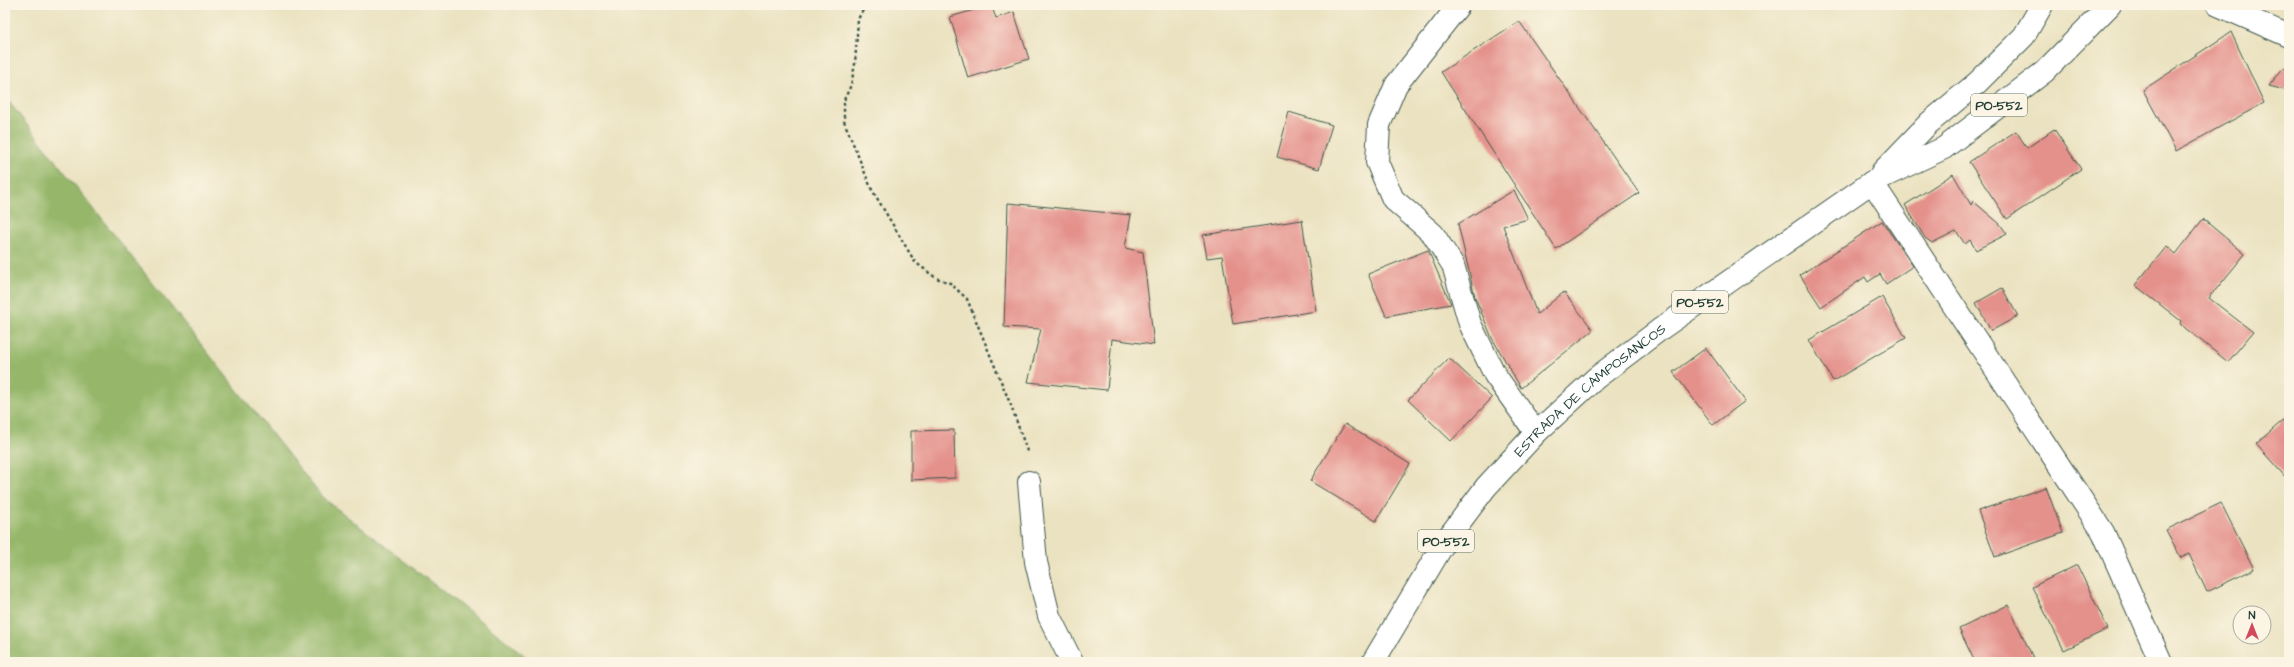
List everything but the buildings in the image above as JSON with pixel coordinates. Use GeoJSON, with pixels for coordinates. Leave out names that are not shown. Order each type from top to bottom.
{"type":"FeatureCollection","features":[{"type":"Feature","properties":{"kind":"street"},"geometry":{"type":"LineString","coordinates":[[1459,5],[1396,85],[1378,125],[1377,162],[1393,199],[1433,234],[1453,265],[1470,324],[1494,375],[1536,433]]}},
{"type":"Feature","properties":{"kind":"street","name":"ESTRADA DE CAMPOSANCOS"},"geometry":{"type":"LineString","coordinates":[[1872,182],[1929,123],[1978,82],[2024,36],[2042,5]]}},
{"type":"Feature","properties":{"kind":"street","name":"ESTRADA DE CAMPOSANCOS"},"geometry":{"type":"LineString","coordinates":[[1373,662],[1444,543],[1486,487],[1536,433],[1596,378],[1662,328],[1872,182],[1944,148],[2044,72],[2110,5]]}},
{"type":"Feature","properties":{"kind":"street"},"geometry":{"type":"LineString","coordinates":[[2218,5],[2289,36]]}},
{"type":"Feature","properties":{"kind":"street"},"geometry":{"type":"LineString","coordinates":[[1872,182],[2103,532],[2161,662]]}},
{"type":"Feature","properties":{"kind":"street"},"geometry":{"type":"LineString","coordinates":[[1029,482],[1036,562],[1049,616],[1072,662]]}},
{"type":"Feature","properties":{"kind":"path"},"geometry":{"type":"LineString","coordinates":[[866,5],[858,19],[855,64],[851,85],[844,100],[844,120],[871,188],[915,262],[936,278],[950,283],[967,300],[1010,401],[1032,468],[1029,482]]}},
{"type":"Feature","properties":{"kind":"green space"},"geometry":{"type":"Polygon","coordinates":[[[5,97],[322,497],[533,662],[5,662],[5,97]]]}}]}
